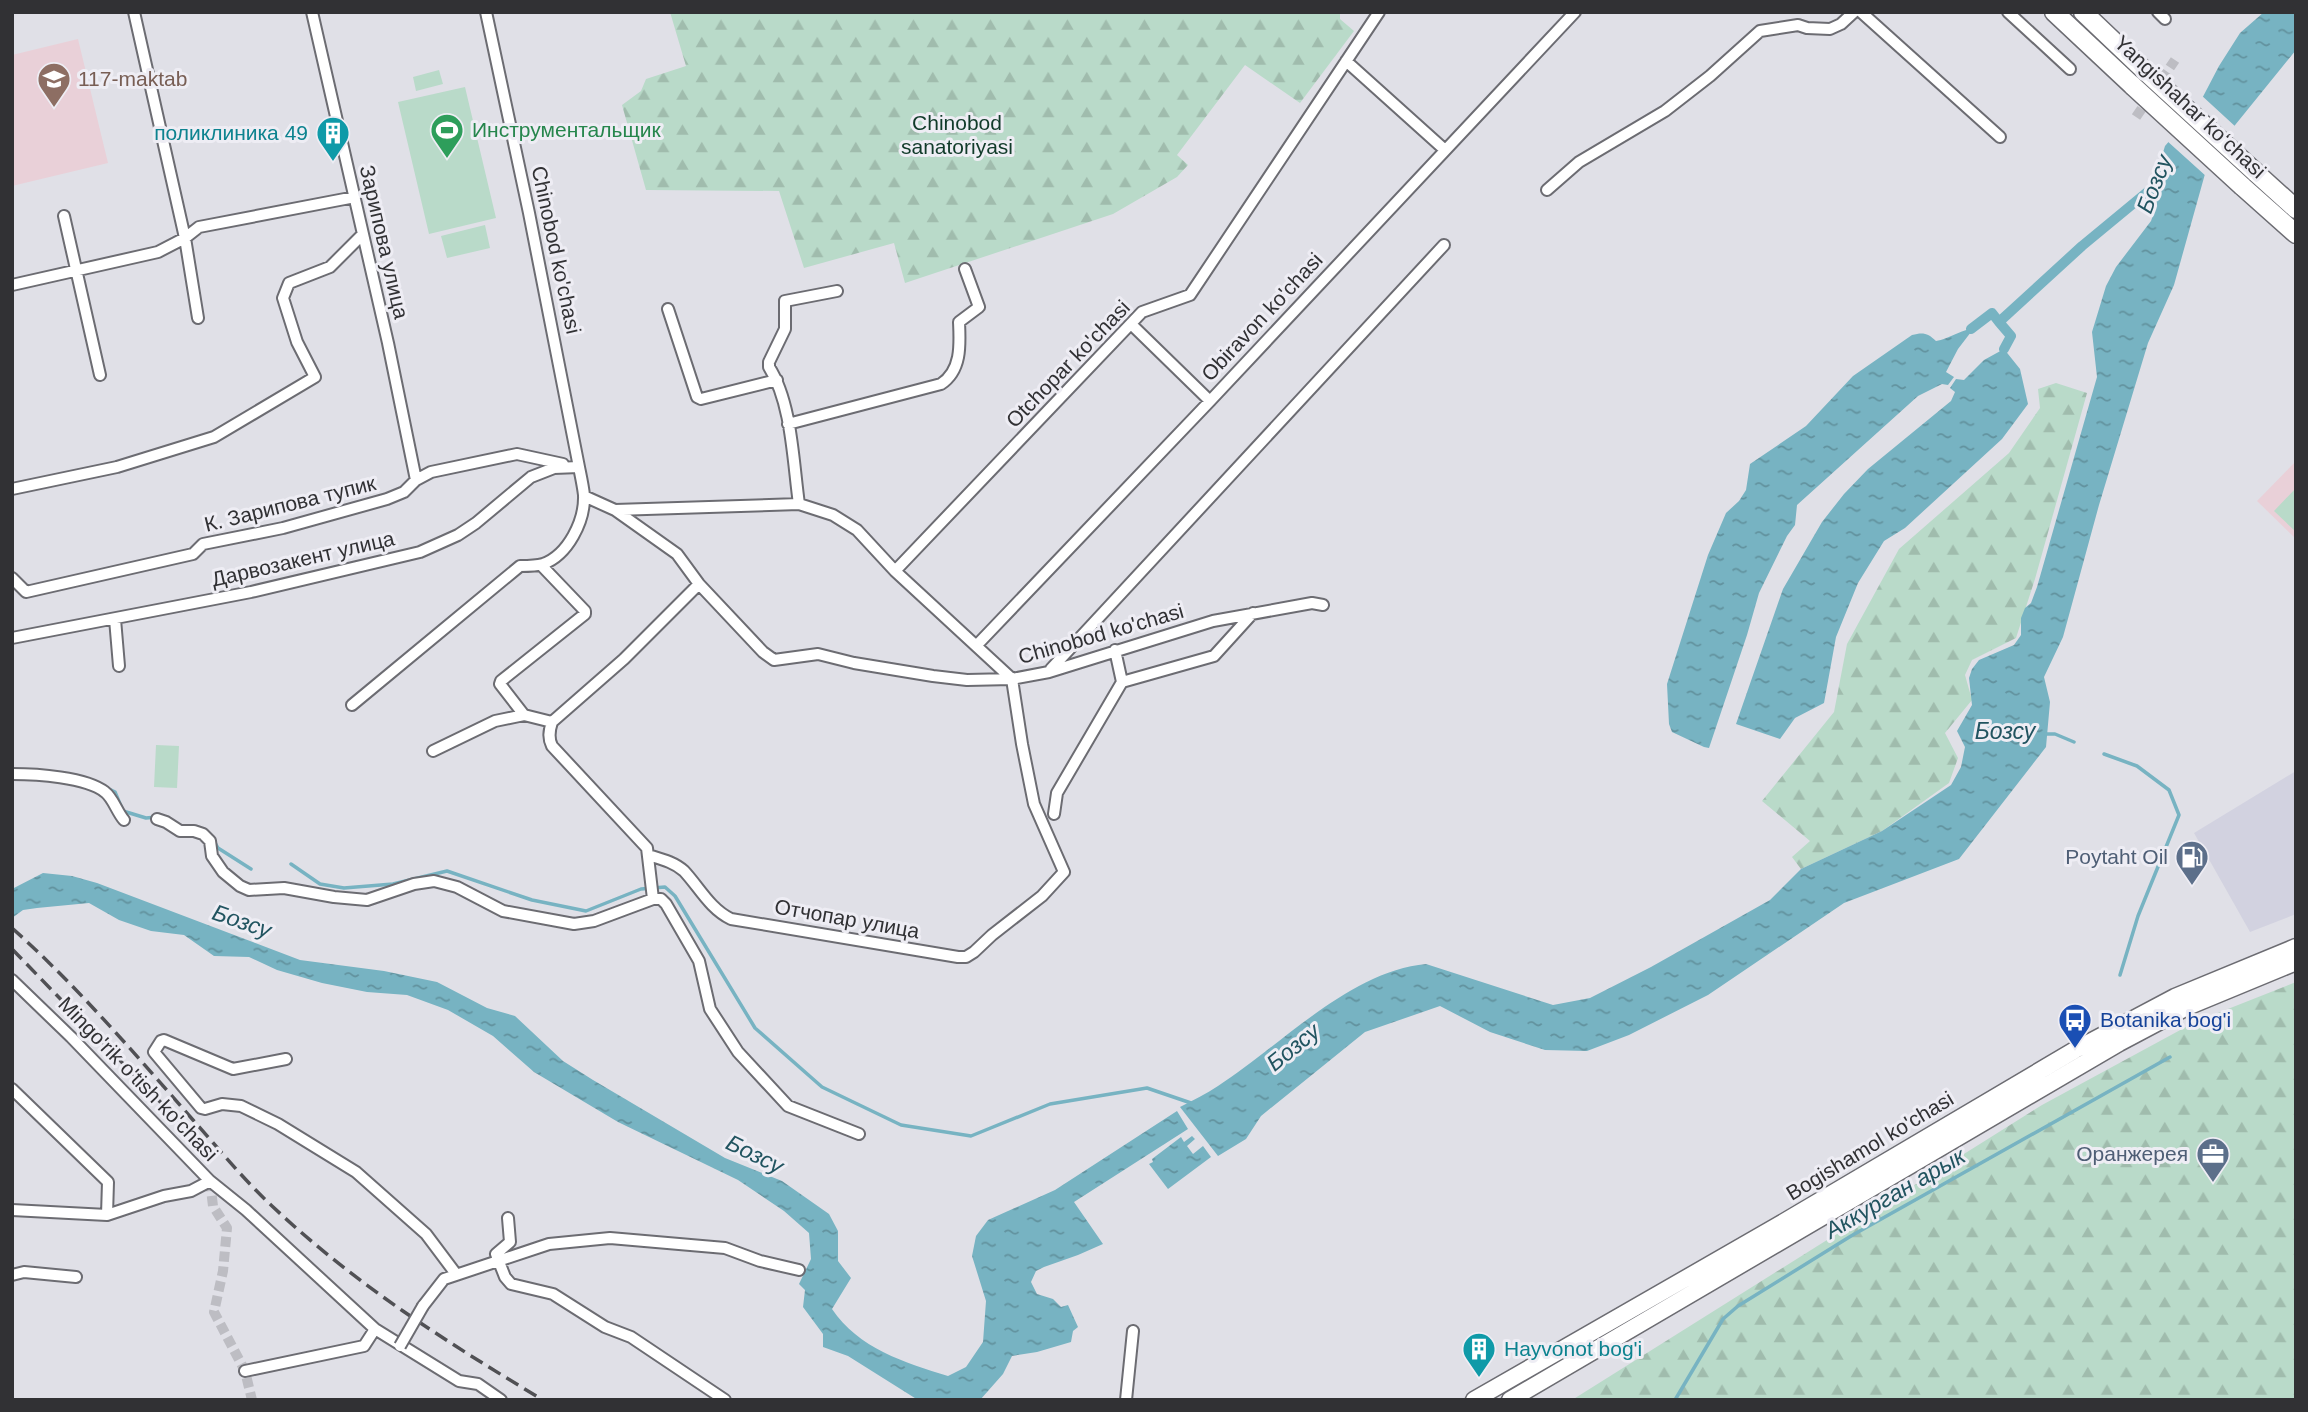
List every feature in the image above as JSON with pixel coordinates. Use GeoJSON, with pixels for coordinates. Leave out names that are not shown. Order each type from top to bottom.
{"type":"FeatureCollection","features":[{"type":"Feature","properties":{"kind":"main road","name":"Yangishahar ko‘chasi"},"geometry":{"type":"LineString","coordinates":[[2054,12],[2296,234]]}},
{"type":"Feature","properties":{"kind":"main road","name":"Yangishahar ko‘chasi"},"geometry":{"type":"LineString","coordinates":[[2083,12],[2296,209]]}},
{"type":"Feature","properties":{"kind":"main road","name":"Bogishamol ko'chasi"},"geometry":{"type":"LineString","coordinates":[[2225,983],[2296,947]]}},
{"type":"Feature","properties":{"kind":"main road","name":"Bogishamol ko'chasi"},"geometry":{"type":"LineString","coordinates":[[1510,1400],[1781,1232],[1996,1106],[2124,1022],[2175,997],[2296,962]]}},
{"type":"Feature","properties":{"kind":"main road","name":"Bogishamol ko'chasi"},"geometry":{"type":"LineString","coordinates":[[1474,1400],[1781,1232]]}},
{"type":"Feature","properties":{"kind":"street"},"geometry":{"type":"LineString","coordinates":[[134,12],[185,238],[198,318]]}},
{"type":"Feature","properties":{"kind":"street","name":"Зарипова улица"},"geometry":{"type":"LineString","coordinates":[[312,12],[388,343],[416,480]]}},
{"type":"Feature","properties":{"kind":"street","name":"Chinobod ko'chasi"},"geometry":{"type":"LineString","coordinates":[[486,12],[552,325],[584,496]]}},
{"type":"Feature","properties":{"kind":"street","name":"Otchopar ko'chasi"},"geometry":{"type":"LineString","coordinates":[[895,571],[1142,312],[1190,295],[1379,12]]}},
{"type":"Feature","properties":{"kind":"street","name":"Obiravon ko'chasi"},"geometry":{"type":"LineString","coordinates":[[975,646],[1210,401],[1575,12]]}},
{"type":"Feature","properties":{"kind":"street"},"geometry":{"type":"LineString","coordinates":[[1546,190],[1579,162],[1665,111],[1710,76],[1760,31],[1798,25],[1830,29],[1841,24],[1854,12]]}},
{"type":"Feature","properties":{"kind":"street"},"geometry":{"type":"LineString","coordinates":[[1861,12],[2000,137]]}},
{"type":"Feature","properties":{"kind":"street"},"geometry":{"type":"LineString","coordinates":[[2008,12],[2070,69]]}},
{"type":"Feature","properties":{"kind":"street"},"geometry":{"type":"LineString","coordinates":[[1346,61],[1445,150]]}},
{"type":"Feature","properties":{"kind":"street"},"geometry":{"type":"LineString","coordinates":[[12,285],[158,252],[185,238],[199,227],[355,197]]}},
{"type":"Feature","properties":{"kind":"street"},"geometry":{"type":"LineString","coordinates":[[64,216],[100,374]]}},
{"type":"Feature","properties":{"kind":"street"},"geometry":{"type":"LineString","coordinates":[[12,489],[117,467],[214,437],[315,377],[297,342],[283,298],[289,283],[330,267],[362,235]]}},
{"type":"Feature","properties":{"kind":"street"},"geometry":{"type":"LineString","coordinates":[[1049,672],[1150,559],[1314,387],[1444,245]]}},
{"type":"Feature","properties":{"kind":"street"},"geometry":{"type":"LineString","coordinates":[[788,424],[941,384],[948,379],[959,353],[959,322],[979,307],[965,269]]}},
{"type":"Feature","properties":{"kind":"street"},"geometry":{"type":"LineString","coordinates":[[799,504],[788,424],[777,380],[769,367],[785,329],[785,301],[837,292]]}},
{"type":"Feature","properties":{"kind":"street"},"geometry":{"type":"LineString","coordinates":[[668,309],[697,397],[701,399],[777,380]]}},
{"type":"Feature","properties":{"kind":"street"},"geometry":{"type":"LineString","coordinates":[[1131,324],[1210,401]]}},
{"type":"Feature","properties":{"kind":"street","name":"К. Зарипова тупик"},"geometry":{"type":"LineString","coordinates":[[12,578],[26,592],[193,554],[203,544],[284,528],[387,499],[404,492],[416,480],[431,472],[517,454],[579,467]]}},
{"type":"Feature","properties":{"kind":"street","name":"Дарвозакент улица"},"geometry":{"type":"LineString","coordinates":[[12,638],[251,592],[420,552],[458,536],[531,477],[554,468],[579,467]]}},
{"type":"Feature","properties":{"kind":"street"},"geometry":{"type":"LineString","coordinates":[[352,705],[520,566],[541,565],[557,556],[571,539],[581,520],[584,496],[615,510],[799,504],[833,515],[857,530],[895,571],[1012,679]]}},
{"type":"Feature","properties":{"kind":"street","name":"Chinobod ko'chasi"},"geometry":{"type":"LineString","coordinates":[[615,510],[677,554],[699,584],[770,659],[818,654],[933,677],[967,680],[1012,679],[1049,672],[1213,621],[1312,603],[1323,605]]}},
{"type":"Feature","properties":{"kind":"street"},"geometry":{"type":"LineString","coordinates":[[524,715],[500,683],[581,618],[585,611],[541,565]]}},
{"type":"Feature","properties":{"kind":"street"},"geometry":{"type":"LineString","coordinates":[[653,899],[647,848],[552,746],[549,737],[552,722],[624,659],[699,584]]}},
{"type":"Feature","properties":{"kind":"street"},"geometry":{"type":"LineString","coordinates":[[1122,682],[1214,656],[1253,612]]}},
{"type":"Feature","properties":{"kind":"street"},"geometry":{"type":"LineString","coordinates":[[115,619],[118,666]]}},
{"type":"Feature","properties":{"kind":"street"},"geometry":{"type":"LineString","coordinates":[[1054,814],[1057,793],[1122,682],[1115,650]]}},
{"type":"Feature","properties":{"kind":"street","name":"Отчопар улица"},"geometry":{"type":"LineString","coordinates":[[648,855],[671,862],[684,872],[699,892],[724,916],[731,919],[966,957],[1042,896],[1064,872],[1034,804],[1012,679]]}},
{"type":"Feature","properties":{"kind":"street"},"geometry":{"type":"LineString","coordinates":[[433,751],[495,721],[524,715],[552,722]]}},
{"type":"Feature","properties":{"kind":"street"},"geometry":{"type":"LineString","coordinates":[[12,774],[62,778],[104,791],[124,820]]}},
{"type":"Feature","properties":{"kind":"street"},"geometry":{"type":"LineString","coordinates":[[158,819],[180,831],[203,834],[210,841],[213,859],[223,872],[249,890],[284,888],[367,900],[414,884],[434,881],[457,887],[503,911],[574,924],[594,921],[653,899],[661,900],[666,904],[699,961],[709,1009],[738,1052],[788,1106],[859,1134]]}},
{"type":"Feature","properties":{"kind":"street","name":"Mingo'rik o'tish ko'chasi"},"geometry":{"type":"LineString","coordinates":[[12,979],[210,1181],[191,1191],[164,1196],[107,1215],[12,1210]]}},
{"type":"Feature","properties":{"kind":"street"},"geometry":{"type":"LineString","coordinates":[[286,1059],[233,1069],[164,1040],[160,1041],[153,1052],[201,1108],[222,1104],[242,1106],[278,1124],[356,1172],[426,1234],[456,1274]]}},
{"type":"Feature","properties":{"kind":"street"},"geometry":{"type":"LineString","coordinates":[[12,1089],[108,1182],[107,1215]]}},
{"type":"Feature","properties":{"kind":"street"},"geometry":{"type":"LineString","coordinates":[[210,1181],[274,1235],[375,1329],[459,1381],[478,1384],[501,1400]]}},
{"type":"Feature","properties":{"kind":"street"},"geometry":{"type":"LineString","coordinates":[[508,1218],[510,1242],[496,1254],[505,1277],[511,1284],[553,1294],[605,1326],[631,1337],[725,1400]]}},
{"type":"Feature","properties":{"kind":"street"},"geometry":{"type":"LineString","coordinates":[[400,1346],[423,1306],[444,1279],[549,1244],[610,1238],[724,1248],[760,1261],[799,1270]]}},
{"type":"Feature","properties":{"kind":"street"},"geometry":{"type":"LineString","coordinates":[[12,1275],[24,1272],[76,1277]]}},
{"type":"Feature","properties":{"kind":"street"},"geometry":{"type":"LineString","coordinates":[[245,1371],[364,1346],[375,1329]]}},
{"type":"Feature","properties":{"kind":"street"},"geometry":{"type":"LineString","coordinates":[[1126,1400],[1133,1331]]}},
{"type":"Feature","properties":{"kind":"shaded area","name":"117-maktab"},"geometry":{"type":"Polygon","coordinates":[[[78,39],[108,163],[12,186],[12,55],[78,39]]]}},
{"type":"Feature","properties":{"kind":"shaded area"},"geometry":{"type":"Polygon","coordinates":[[[2296,461],[2296,539],[2257,501],[2296,461]]]}},
{"type":"Feature","properties":{"kind":"shaded area"},"geometry":{"type":"Polygon","coordinates":[[[2296,771],[2296,914],[2250,932],[2194,833],[2296,771]]]}},
{"type":"Feature","properties":{"kind":"green space","name":"Chinobod sanatoriyasi"},"geometry":{"type":"Polygon","coordinates":[[[670,12],[1340,12],[1340,19],[1354,31],[1300,103],[1245,65],[1177,155],[1188,165],[1177,177],[1113,214],[905,283],[894,243],[804,268],[779,191],[646,190],[622,105],[641,91],[646,79],[686,66],[670,12]]]}},
{"type":"Feature","properties":{"kind":"green space"},"geometry":{"type":"Polygon","coordinates":[[[439,70],[443,84],[416,91],[413,77],[439,70]]]}},
{"type":"Feature","properties":{"kind":"green space","name":"Инструментальщик"},"geometry":{"type":"Polygon","coordinates":[[[465,87],[496,218],[429,234],[398,102],[465,87]]]}},
{"type":"Feature","properties":{"kind":"green space"},"geometry":{"type":"Polygon","coordinates":[[[485,225],[490,248],[447,258],[441,236],[485,225]]]}},
{"type":"Feature","properties":{"kind":"green space"},"geometry":{"type":"Polygon","coordinates":[[[2056,383],[2087,393],[2016,638],[1972,660],[1965,675],[1972,700],[1945,733],[1958,758],[1949,783],[1882,831],[1801,869],[1792,857],[1810,841],[1762,801],[1834,712],[1847,644],[1899,549],[2009,453],[2040,408],[2038,389],[2056,383]]]}},
{"type":"Feature","properties":{"kind":"green space"},"geometry":{"type":"Polygon","coordinates":[[[2296,488],[2296,532],[2274,511],[2296,488]]]}},
{"type":"Feature","properties":{"kind":"green space"},"geometry":{"type":"Polygon","coordinates":[[[156,745],[179,746],[177,788],[154,787],[156,745]]]}},
{"type":"Feature","properties":{"kind":"green space"},"geometry":{"type":"Polygon","coordinates":[[[2296,982],[2296,1400],[1572,1400],[2042,1105],[2195,1022],[2296,982]]]}},
{"type":"Feature","properties":{"kind":"water","name":"Бозсу"},"geometry":{"type":"Polygon","coordinates":[[[2264,12],[2296,12],[2296,50],[2210,156],[2174,285],[2148,343],[2063,637],[2044,677],[2050,702],[2046,747],[1959,859],[1844,903],[1708,995],[1629,1035],[1587,1051],[1545,1050],[1490,1032],[1440,1006],[1365,1032],[1261,1116],[1246,1139],[1218,1156],[1180,1107],[1242,1070],[1317,1013],[1370,980],[1426,964],[1553,1005],[1590,998],[1770,900],[1801,869],[1882,831],[1951,785],[1961,767],[1965,747],[1957,731],[1972,705],[1969,678],[1972,669],[1979,660],[2014,645],[2021,635],[2021,618],[2037,587],[2097,377],[2092,332],[2106,286],[2116,267],[2151,221],[2157,204],[2154,196],[2143,192],[2156,175],[2165,146],[2196,110],[2240,33],[2264,12]]]}},
{"type":"Feature","properties":{"kind":"water"},"geometry":{"type":"Polygon","coordinates":[[[1971,329],[1946,372],[1954,377],[1948,385],[1942,384],[1918,396],[1797,505],[1795,525],[1759,593],[1709,748],[1672,732],[1669,724],[1667,684],[1708,555],[1726,513],[1746,490],[1750,464],[1806,426],[1853,376],[1912,335],[1925,334],[1936,341],[1971,329]]]}},
{"type":"Feature","properties":{"kind":"water"},"geometry":{"type":"Polygon","coordinates":[[[2004,349],[2020,369],[2028,404],[2002,439],[1905,528],[1884,541],[1858,583],[1836,637],[1824,703],[1795,718],[1780,739],[1736,724],[1783,589],[1822,522],[1868,469],[1951,401],[1955,392],[1950,388],[1956,379],[1964,380],[1984,360],[2004,349]]]}},
{"type":"Feature","properties":{"kind":"water","name":"Бозсу"},"geometry":{"type":"Polygon","coordinates":[[[43,873],[72,876],[97,883],[300,960],[384,971],[437,982],[487,1008],[515,1016],[563,1061],[593,1080],[725,1158],[782,1181],[829,1214],[838,1231],[838,1261],[851,1278],[832,1309],[843,1323],[869,1344],[915,1366],[948,1376],[966,1367],[983,1342],[986,1301],[972,1256],[976,1236],[988,1220],[1055,1190],[1177,1111],[1188,1129],[1074,1202],[1103,1244],[1036,1271],[1031,1282],[1037,1294],[1053,1299],[1061,1307],[1068,1305],[1078,1327],[1073,1331],[1071,1342],[1012,1356],[1003,1374],[980,1400],[918,1400],[848,1356],[823,1347],[823,1334],[803,1307],[805,1290],[799,1284],[811,1259],[809,1233],[784,1211],[738,1180],[618,1122],[534,1072],[493,1036],[448,1010],[407,995],[367,992],[322,983],[277,970],[249,957],[214,956],[184,935],[151,931],[119,920],[89,903],[23,910],[12,918],[12,889],[43,873]]]}},
{"type":"Feature","properties":{"kind":"water"},"geometry":{"type":"Polygon","coordinates":[[[1192,1136],[1195,1139],[1187,1146],[1193,1154],[1203,1146],[1211,1157],[1168,1189],[1149,1164],[1181,1137],[1184,1142],[1192,1136]]]}},
{"type":"Feature","properties":{"kind":"pier"},"geometry":{"type":"Polygon","coordinates":[[[2200,94],[2237,128],[2213,157],[2207,177],[2166,140],[2193,108],[2200,94]]]}},
{"type":"Feature","properties":{"kind":"waterway"},"geometry":{"type":"LineString","coordinates":[[1971,329],[1992,313],[1999,322],[2082,246],[2157,184]]}},
{"type":"Feature","properties":{"kind":"waterway"},"geometry":{"type":"LineString","coordinates":[[1999,322],[2011,336],[2004,349]]}},
{"type":"Feature","properties":{"kind":"waterway","name":"Аккурган арык"},"geometry":{"type":"LineString","coordinates":[[2046,734],[2055,734],[2074,742]]}},
{"type":"Feature","properties":{"kind":"waterway","name":"Аккурган арык"},"geometry":{"type":"LineString","coordinates":[[2104,754],[2137,766],[2169,790],[2179,815],[2138,916],[2120,975]]}},
{"type":"Feature","properties":{"kind":"waterway"},"geometry":{"type":"LineString","coordinates":[[107,788],[115,792],[123,811],[146,818],[157,817]]}},
{"type":"Feature","properties":{"kind":"waterway"},"geometry":{"type":"LineString","coordinates":[[214,841],[218,848],[251,869]]}},
{"type":"Feature","properties":{"kind":"waterway"},"geometry":{"type":"LineString","coordinates":[[291,864],[320,884],[344,888],[393,884],[447,871],[532,900],[586,911],[641,889],[665,887],[675,896],[755,1028],[822,1087],[901,1125],[971,1136],[1050,1104],[1147,1088],[1191,1103]]}},
{"type":"Feature","properties":{"kind":"waterway","name":"Аккурган арык"},"geometry":{"type":"LineString","coordinates":[[1675,1400],[1723,1319],[1738,1306],[1851,1236],[2170,1057]]}},
{"type":"Feature","properties":{"kind":"tunnel"},"geometry":{"type":"LineString","coordinates":[[2136,117],[2175,60]]}},
{"type":"Feature","properties":{"kind":"tunnel"},"geometry":{"type":"LineString","coordinates":[[210,1181],[213,1206],[227,1228],[223,1271],[214,1312],[245,1371],[252,1400]]}},
{"type":"Feature","properties":{"kind":"railway"},"geometry":{"type":"LineString","coordinates":[[12,928],[106,1021],[252,1186],[304,1235],[402,1310],[543,1400]]}},
{"type":"Feature","properties":{"kind":"railway"},"geometry":{"type":"LineString","coordinates":[[12,949],[202,1145]]}},
{"type":"Feature","properties":{"kind":"place","name":"117-maktab"},"geometry":{"type":"Point","coordinates":[54,109]}},
{"type":"Feature","properties":{"kind":"place","name":"Инструментальщик"},"geometry":{"type":"Point","coordinates":[447,160]}},
{"type":"Feature","properties":{"kind":"place","name":"поликлиника 49"},"geometry":{"type":"Point","coordinates":[333,163]}},
{"type":"Feature","properties":{"kind":"place","name":"Poytaht Oil"},"geometry":{"type":"Point","coordinates":[2192,887]}},
{"type":"Feature","properties":{"kind":"place","name":"Botanika bog'i"},"geometry":{"type":"Point","coordinates":[2075,1050]}},
{"type":"Feature","properties":{"kind":"place","name":"Оранжерея"},"geometry":{"type":"Point","coordinates":[2213,1184]}},
{"type":"Feature","properties":{"kind":"place","name":"Hayvonot bog'i"},"geometry":{"type":"Point","coordinates":[1479,1379]}}]}
